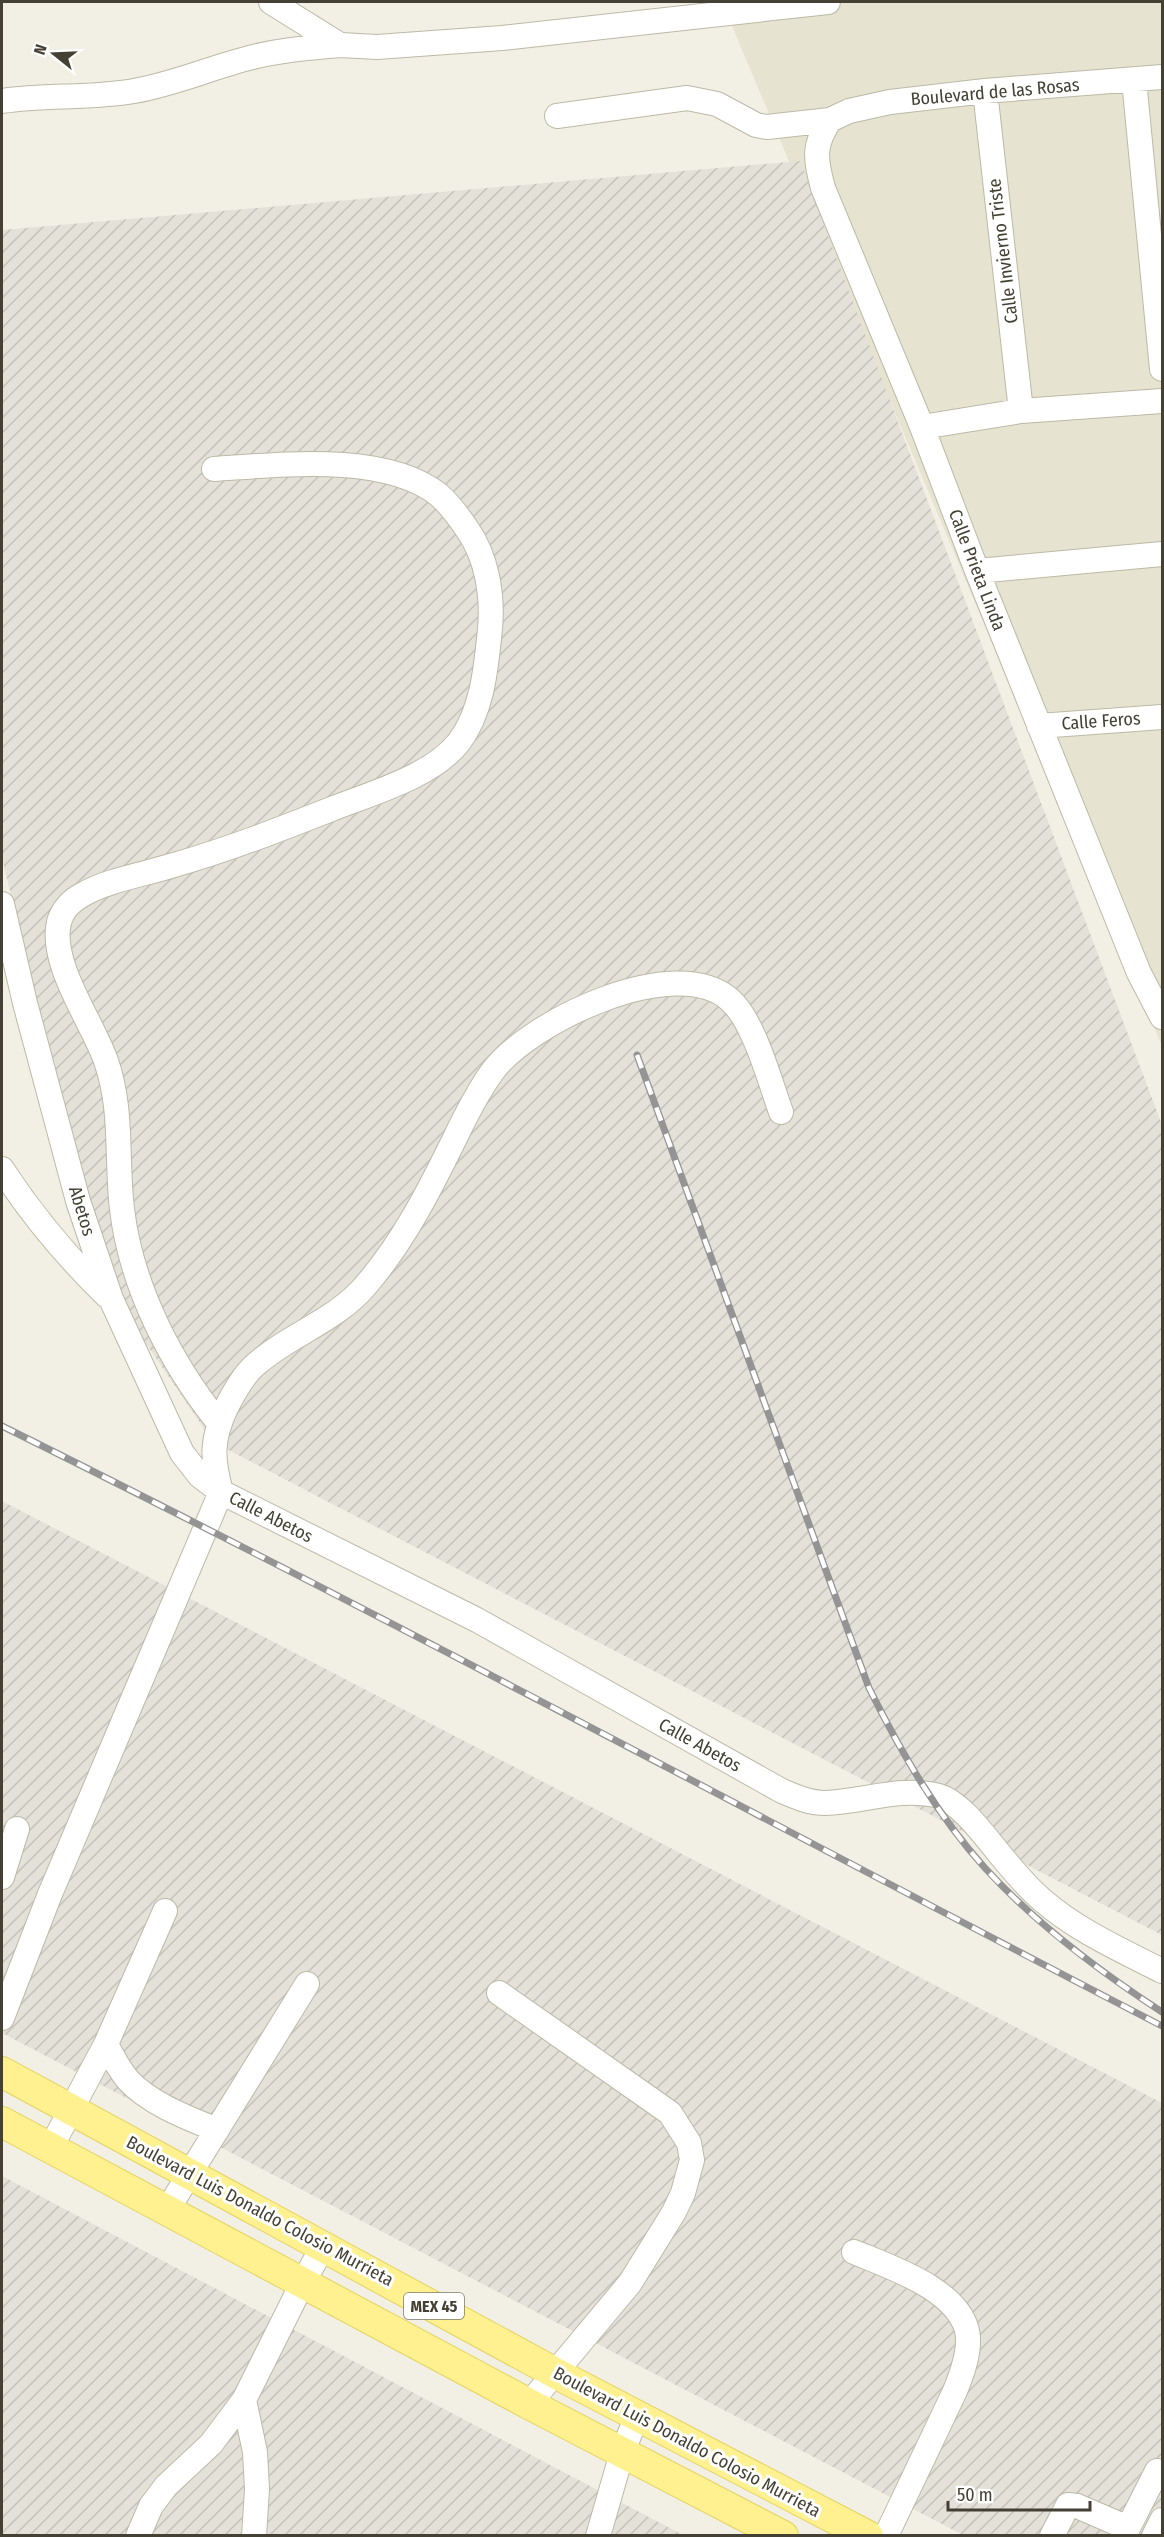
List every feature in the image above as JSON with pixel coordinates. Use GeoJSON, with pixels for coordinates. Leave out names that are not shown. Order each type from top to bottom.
{"type":"FeatureCollection","features":[{"type":"Feature","properties":{"kind":"main road","name":"Boulevard Luis Donaldo Colosio Murrieta"},"geometry":{"type":"LineString","coordinates":[[2,2072],[324,2245],[557,2374],[868,2535]]}},
{"type":"Feature","properties":{"kind":"main road","name":"Boulevard Luis Donaldo Colosio Murrieta"},"geometry":{"type":"LineString","coordinates":[[2,2122],[302,2284],[783,2535]]}},
{"type":"Feature","properties":{"kind":"street"},"geometry":{"type":"LineString","coordinates":[[271,2],[340,45]]}},
{"type":"Feature","properties":{"kind":"street"},"geometry":{"type":"LineString","coordinates":[[2,101],[108,95],[133,91],[167,84],[249,58],[282,51],[340,45],[377,46],[502,38],[828,2]]}},
{"type":"Feature","properties":{"kind":"street","name":"Boulevard de las Rosas"},"geometry":{"type":"LineString","coordinates":[[557,116],[687,98],[717,104],[756,125],[767,127],[830,120],[849,111],[890,102],[985,91],[1162,77]]}},
{"type":"Feature","properties":{"kind":"street"},"geometry":{"type":"LineString","coordinates":[[1134,80],[1162,369]]}},
{"type":"Feature","properties":{"kind":"street","name":"Calle Invierno Triste"},"geometry":{"type":"LineString","coordinates":[[985,91],[1021,411]]}},
{"type":"Feature","properties":{"kind":"street","name":"Calle Prieta Linda"},"geometry":{"type":"LineString","coordinates":[[830,120],[820,135],[816,148],[817,168],[823,188],[922,428],[977,571],[1139,973],[1162,1017]]}},
{"type":"Feature","properties":{"kind":"street"},"geometry":{"type":"LineString","coordinates":[[922,428],[1021,411],[1162,401]]}},
{"type":"Feature","properties":{"kind":"street"},"geometry":{"type":"LineString","coordinates":[[214,469],[314,463],[363,467],[397,475],[436,493],[453,509],[472,536],[483,559],[489,584],[491,618],[486,669],[478,705],[468,727],[446,755],[422,772],[266,835],[203,857],[84,893],[67,906],[58,922],[59,946],[65,972],[106,1059],[114,1089],[122,1207],[136,1270],[146,1298],[195,1393],[219,1423]]}},
{"type":"Feature","properties":{"kind":"street"},"geometry":{"type":"LineString","coordinates":[[977,571],[1162,554]]}},
{"type":"Feature","properties":{"kind":"street","name":"Calle Feros"},"geometry":{"type":"LineString","coordinates":[[1039,726],[1162,717]]}},
{"type":"Feature","properties":{"kind":"street","name":"Abetos"},"geometry":{"type":"LineString","coordinates":[[2,903],[25,1003],[78,1201],[111,1299],[182,1453],[200,1476],[221,1492]]}},
{"type":"Feature","properties":{"kind":"street"},"geometry":{"type":"LineString","coordinates":[[2,2018],[50,1894],[221,1492],[213,1450],[219,1423],[241,1382],[254,1366],[343,1307],[364,1287],[386,1260],[412,1221],[466,1113],[493,1071],[511,1050],[540,1029],[620,992],[651,986],[696,984],[730,999],[743,1016],[781,1112]]}},
{"type":"Feature","properties":{"kind":"street"},"geometry":{"type":"LineString","coordinates":[[2,1169],[36,1219],[73,1263],[111,1299]]}},
{"type":"Feature","properties":{"kind":"street","name":"Calle Abetos"},"geometry":{"type":"LineString","coordinates":[[221,1492],[477,1620],[782,1791],[805,1801],[824,1803],[890,1793],[939,1796],[952,1803],[976,1826],[1014,1872],[1042,1900],[1084,1929],[1162,1971]]}},
{"type":"Feature","properties":{"kind":"street"},"geometry":{"type":"LineString","coordinates":[[2,1877],[17,1828]]}},
{"type":"Feature","properties":{"kind":"street"},"geometry":{"type":"LineString","coordinates":[[50,2149],[106,2044],[165,1911]]}},
{"type":"Feature","properties":{"kind":"street"},"geometry":{"type":"LineString","coordinates":[[166,2212],[307,1984]]}},
{"type":"Feature","properties":{"kind":"street"},"geometry":{"type":"LineString","coordinates":[[499,1993],[670,2113],[689,2143],[692,2160],[686,2184],[674,2212],[630,2283],[557,2374],[529,2404]]}},
{"type":"Feature","properties":{"kind":"street"},"geometry":{"type":"LineString","coordinates":[[106,2044],[118,2066],[139,2090],[179,2113],[218,2130]]}},
{"type":"Feature","properties":{"kind":"street"},"geometry":{"type":"LineString","coordinates":[[138,2535],[151,2506],[161,2493],[211,2444],[244,2400],[324,2245]]}},
{"type":"Feature","properties":{"kind":"street"},"geometry":{"type":"LineString","coordinates":[[854,2252],[902,2272],[949,2301],[959,2312],[968,2337],[965,2362],[955,2391],[886,2535]]}},
{"type":"Feature","properties":{"kind":"street"},"geometry":{"type":"LineString","coordinates":[[244,2400],[255,2452],[257,2489],[254,2535]]}},
{"type":"Feature","properties":{"kind":"street"},"geometry":{"type":"LineString","coordinates":[[598,2535],[622,2453],[637,2416]]}},
{"type":"Feature","properties":{"kind":"street"},"geometry":{"type":"LineString","coordinates":[[1052,2535],[1068,2505],[1077,2506],[1126,2532],[1157,2471]]}},
{"type":"Feature","properties":{"kind":"street"},"geometry":{"type":"LineString","coordinates":[[1154,2535],[1162,2520]]}},
{"type":"Feature","properties":{"kind":"shaded area"},"geometry":{"type":"Polygon","coordinates":[[[795,2],[1162,2],[1162,1046],[724,7],[795,2]]]}},
{"type":"Feature","properties":{"kind":"shaded area"},"geometry":{"type":"Polygon","coordinates":[[[800,161],[1162,1125],[1162,1935],[213,1442],[105,1283],[2,858],[2,230],[800,161]]]}},
{"type":"Feature","properties":{"kind":"shaded area"},"geometry":{"type":"Polygon","coordinates":[[[2,1501],[1162,2103],[1162,2535],[963,2535],[2,2033],[2,1501]]]}},
{"type":"Feature","properties":{"kind":"shaded area"},"geometry":{"type":"Polygon","coordinates":[[[2,2176],[683,2535],[2,2535],[2,2176]]]}},
{"type":"Feature","properties":{"kind":"railway"},"geometry":{"type":"LineString","coordinates":[[637,1055],[869,1688],[894,1736],[951,1827],[1005,1889],[1069,1946],[1162,2012]]}},
{"type":"Feature","properties":{"kind":"railway"},"geometry":{"type":"LineString","coordinates":[[2,1426],[293,1573],[1162,2026]]}}]}
